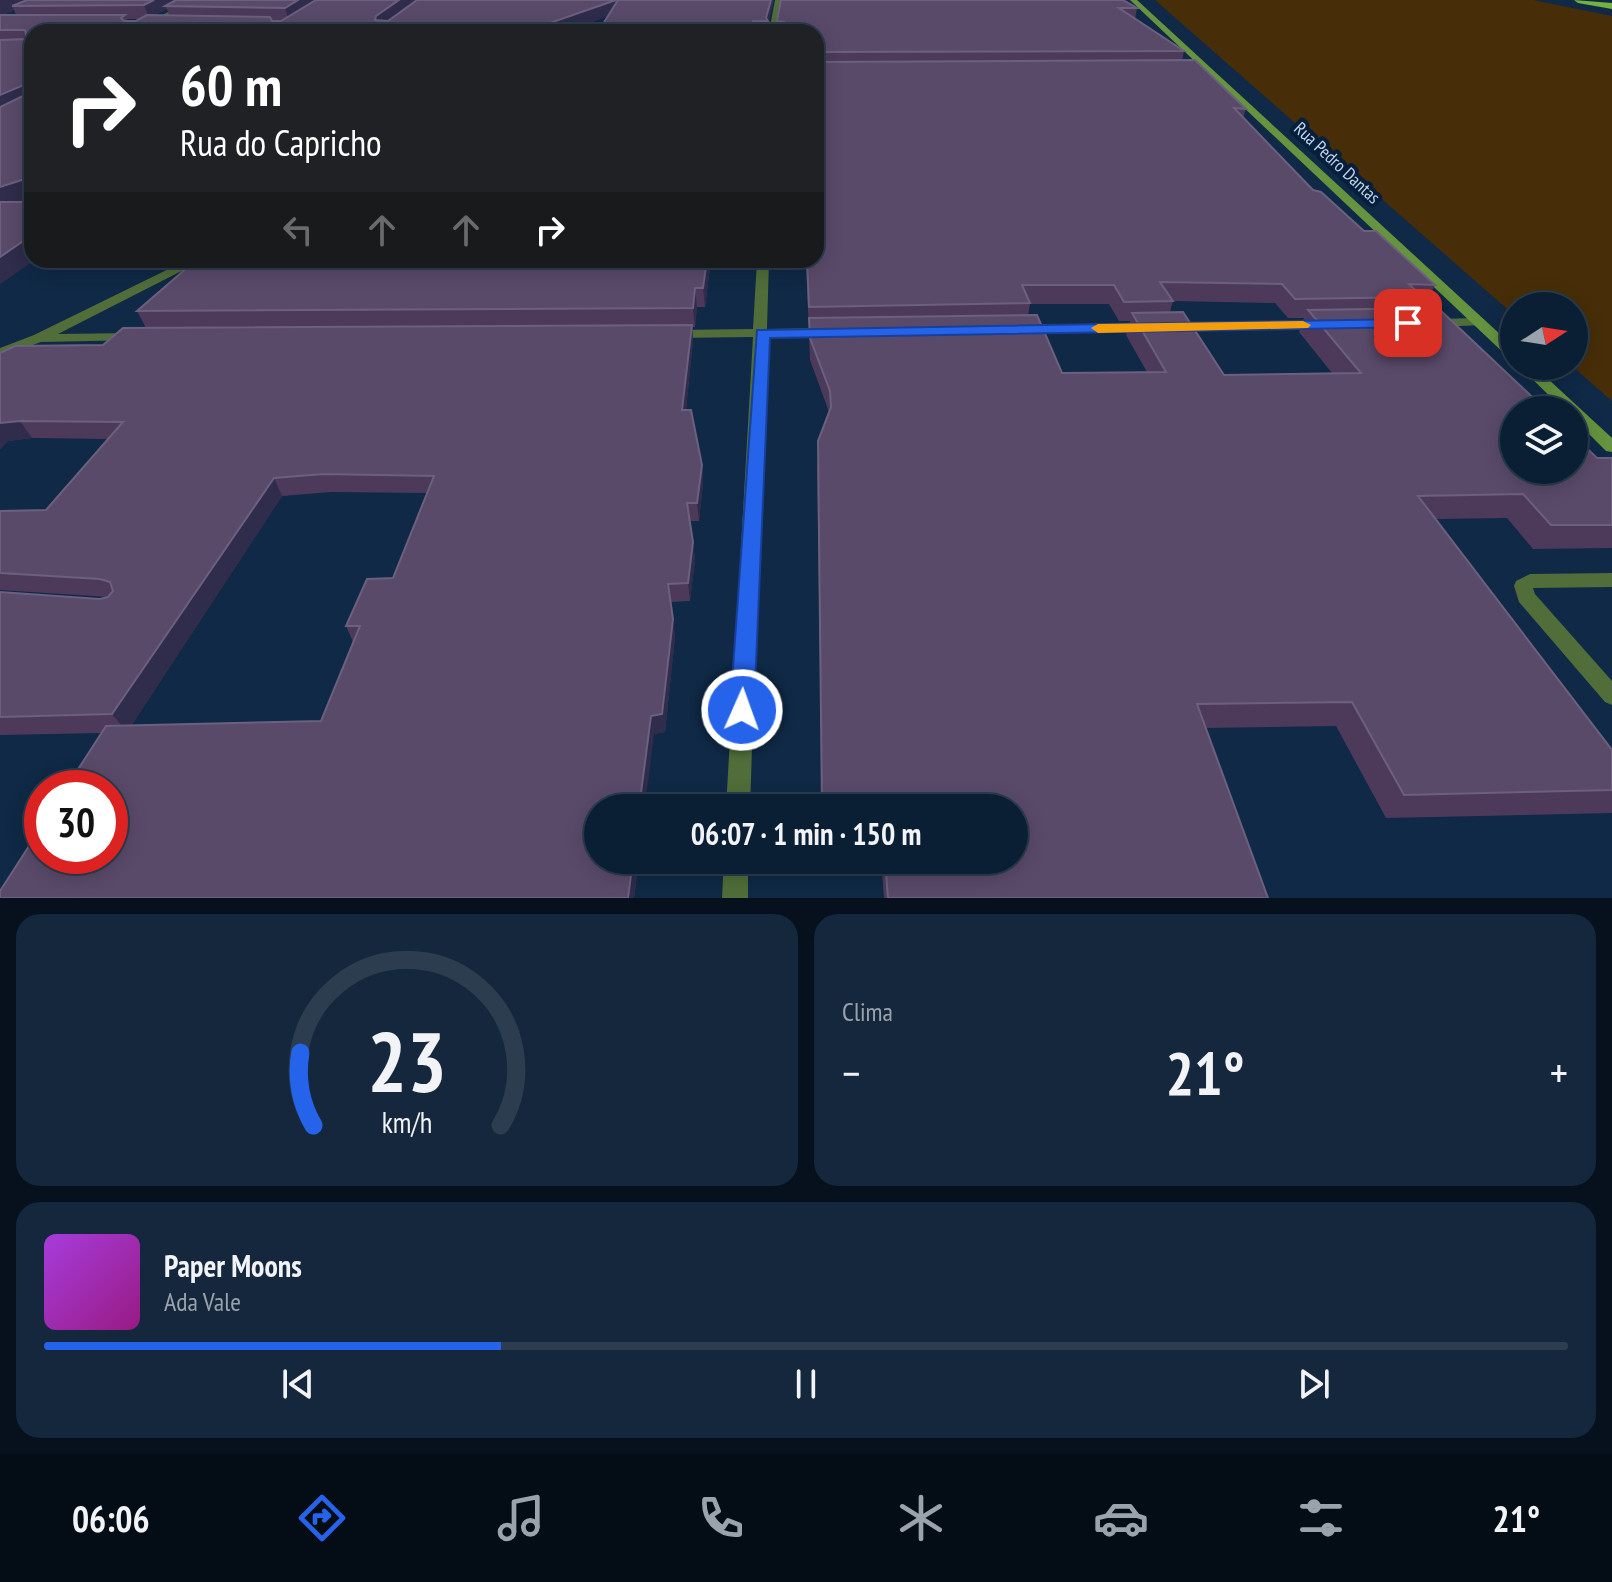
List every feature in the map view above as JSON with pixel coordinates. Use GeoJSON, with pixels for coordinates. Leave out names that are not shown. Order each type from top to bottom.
{"type":"FeatureCollection","features":[{"type":"Feature","properties":{"kind":"main road","name":"Rua Pedro Dantas"},"geometry":{"type":"LineString","coordinates":[[1133,0],[1500,341]]}},
{"type":"Feature","properties":{"kind":"main road"},"geometry":{"type":"LineString","coordinates":[[1578,0],[1612,6]]}},
{"type":"Feature","properties":{"kind":"main road"},"geometry":{"type":"LineString","coordinates":[[1541,380],[1559,396]]}},
{"type":"Feature","properties":{"kind":"main road"},"geometry":{"type":"LineString","coordinates":[[1588,424],[1612,447]]}},
{"type":"Feature","properties":{"kind":"street"},"geometry":{"type":"LineString","coordinates":[[151,24],[196,0]]}},
{"type":"Feature","properties":{"kind":"street"},"geometry":{"type":"LineString","coordinates":[[774,24],[778,0]]}},
{"type":"Feature","properties":{"kind":"street"},"geometry":{"type":"LineString","coordinates":[[123,23],[166,24]]}},
{"type":"Feature","properties":{"kind":"street"},"geometry":{"type":"LineString","coordinates":[[1190,70],[1207,70]]}},
{"type":"Feature","properties":{"kind":"street"},"geometry":{"type":"LineString","coordinates":[[0,353],[39,338],[181,268]]}},
{"type":"Feature","properties":{"kind":"street"},"geometry":{"type":"LineString","coordinates":[[738,794],[763,268]]}},
{"type":"Feature","properties":{"kind":"street"},"geometry":{"type":"LineString","coordinates":[[1424,323],[1480,322]]}},
{"type":"Feature","properties":{"kind":"street"},"geometry":{"type":"LineString","coordinates":[[999,330],[1330,325]]}},
{"type":"Feature","properties":{"kind":"street"},"geometry":{"type":"LineString","coordinates":[[651,334],[842,332]]}},
{"type":"Feature","properties":{"kind":"street"},"geometry":{"type":"LineString","coordinates":[[39,338],[151,337]]}},
{"type":"Feature","properties":{"kind":"street"},"geometry":{"type":"LineString","coordinates":[[1612,580],[1530,581],[1523,586],[1526,597],[1612,696]]}},
{"type":"Feature","properties":{"kind":"street"},"geometry":{"type":"LineString","coordinates":[[735,898],[736,874]]}},
{"type":"Feature","properties":{"kind":"shaded area"},"geometry":{"type":"Polygon","coordinates":[[[1155,0],[1533,0],[1612,16],[1612,401],[1588,380],[1588,292],[1500,292],[1500,303],[1155,0]]]}},
{"type":"Feature","properties":{"kind":"building"},"geometry":{"type":"Polygon","coordinates":[[[27,0],[154,0],[144,5],[12,6],[27,0]]]}},
{"type":"Feature","properties":{"kind":"building"},"geometry":{"type":"Polygon","coordinates":[[[176,0],[298,0],[285,8],[165,6],[176,0]]]}},
{"type":"Feature","properties":{"kind":"building"},"geometry":{"type":"Polygon","coordinates":[[[316,0],[399,0],[376,16],[375,20],[388,21],[417,0],[616,0],[547,24],[24,24],[24,30],[0,30],[0,15],[125,15],[121,18],[124,21],[136,21],[147,15],[270,17],[272,21],[281,21],[316,0]]]}},
{"type":"Feature","properties":{"kind":"building"},"geometry":{"type":"Polygon","coordinates":[[[618,0],[771,0],[766,18],[768,21],[753,21],[752,24],[603,24],[618,0]]]}},
{"type":"Feature","properties":{"kind":"building"},"geometry":{"type":"Polygon","coordinates":[[[781,0],[1123,0],[1137,8],[1119,8],[1184,51],[824,52],[824,24],[784,24],[777,21],[781,0]]]}},
{"type":"Feature","properties":{"kind":"building"},"geometry":{"type":"Polygon","coordinates":[[[24,39],[24,85],[0,95],[0,40],[24,39]]]}},
{"type":"Feature","properties":{"kind":"building"},"geometry":{"type":"Polygon","coordinates":[[[1195,60],[1246,109],[1234,108],[1313,190],[1321,192],[1364,231],[1376,231],[1435,285],[1409,284],[1422,297],[1295,299],[1282,284],[1160,282],[1173,301],[1124,302],[1114,285],[1022,285],[1030,303],[809,307],[807,268],[824,268],[824,62],[1195,60]]]}},
{"type":"Feature","properties":{"kind":"building"},"geometry":{"type":"Polygon","coordinates":[[[24,95],[24,179],[0,187],[0,107],[24,95]]]}},
{"type":"Feature","properties":{"kind":"building"},"geometry":{"type":"Polygon","coordinates":[[[0,202],[24,202],[24,240],[0,257],[0,202]]]}},
{"type":"Feature","properties":{"kind":"building"},"geometry":{"type":"Polygon","coordinates":[[[187,268],[706,268],[703,288],[695,288],[693,308],[137,311],[187,268]]]}},
{"type":"Feature","properties":{"kind":"building"},"geometry":{"type":"Polygon","coordinates":[[[1438,308],[1500,367],[1500,380],[1514,380],[1531,396],[1500,396],[1500,484],[1588,484],[1588,449],[1597,458],[1612,458],[1612,525],[1551,525],[1523,494],[1418,496],[1612,750],[1612,790],[1404,795],[1352,702],[1197,704],[1268,898],[888,898],[886,874],[1028,874],[1028,794],[822,794],[818,441],[831,407],[830,391],[810,338],[809,318],[1037,315],[1062,373],[1166,372],[1132,313],[1183,312],[1224,375],[1361,373],[1308,310],[1438,308]]]}},
{"type":"Feature","properties":{"kind":"building"},"geometry":{"type":"Polygon","coordinates":[[[692,325],[682,410],[691,410],[702,465],[697,503],[687,503],[693,542],[688,583],[668,584],[673,619],[662,714],[651,716],[641,794],[584,794],[584,874],[631,874],[628,898],[0,898],[0,891],[24,854],[24,874],[128,874],[128,770],[78,770],[106,726],[321,721],[360,626],[346,626],[367,579],[393,578],[434,476],[323,474],[274,478],[112,714],[0,717],[0,592],[100,599],[108,597],[113,591],[110,582],[100,579],[0,573],[0,511],[46,510],[123,422],[0,423],[0,353],[15,346],[103,345],[123,328],[692,325]]]}},
{"type":"Feature","properties":{"kind":"slow traffic"},"geometry":{"type":"LineString","coordinates":[[1098,328],[1303,325]]}},
{"type":"Feature","properties":{"kind":"route"},"geometry":{"type":"LineString","coordinates":[[742,710],[762,334],[1408,323]]}}]}
